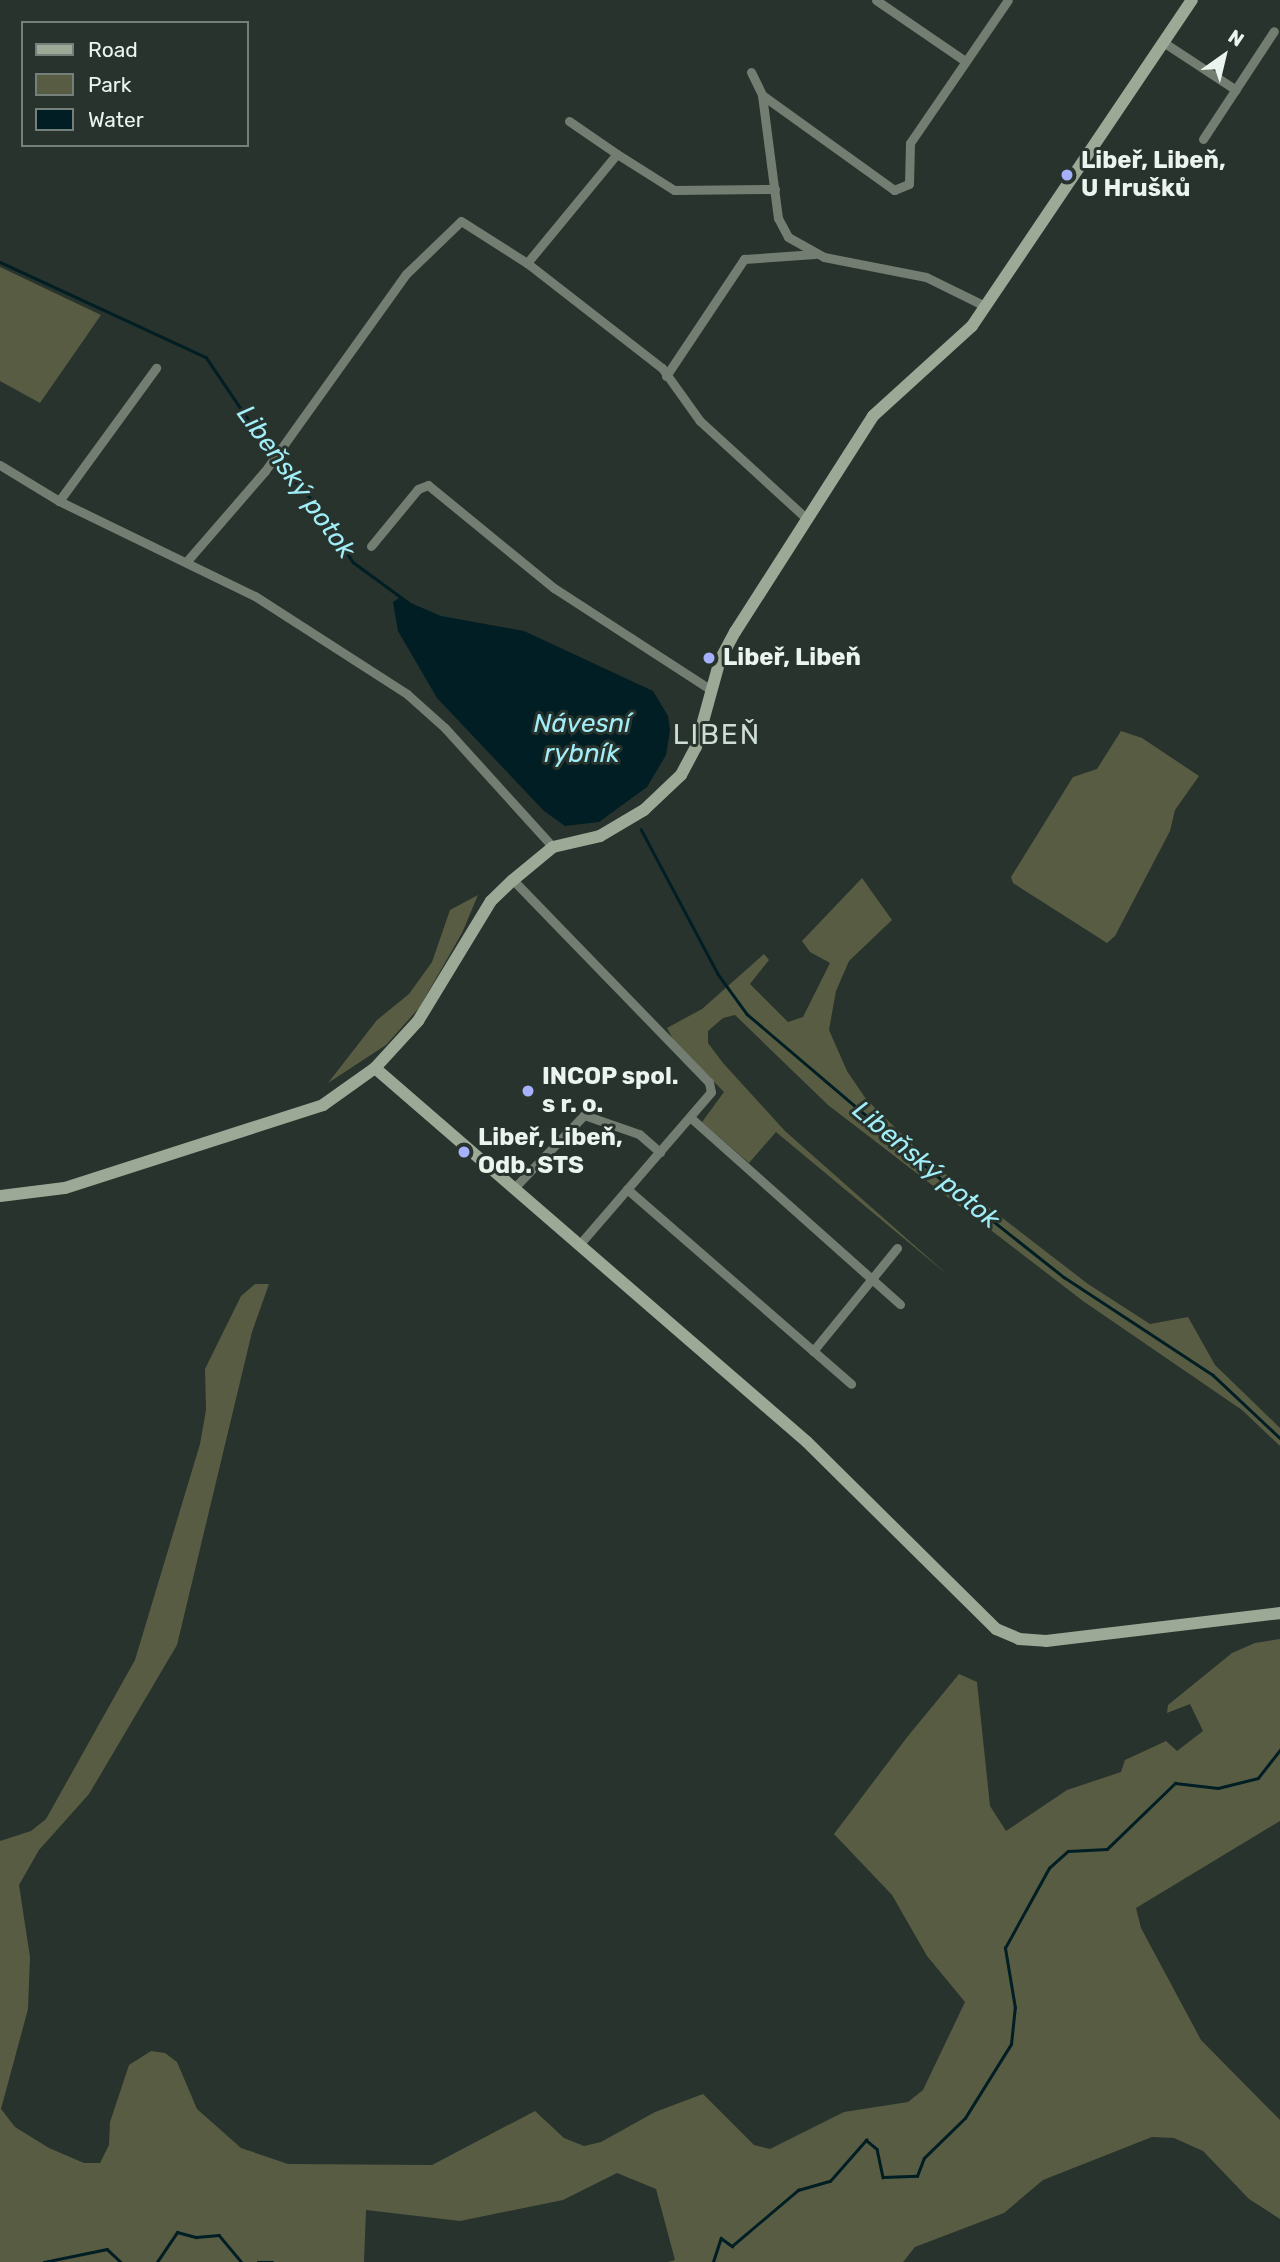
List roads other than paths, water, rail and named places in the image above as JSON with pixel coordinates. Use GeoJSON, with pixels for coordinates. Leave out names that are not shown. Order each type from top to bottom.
{"type":"FeatureCollection","features":[{"type":"Feature","properties":{"kind":"street"},"geometry":{"type":"LineString","coordinates":[[876,0],[965,61]]}},
{"type":"Feature","properties":{"kind":"street"},"geometry":{"type":"LineString","coordinates":[[762,95],[894,190],[909,184],[910,143],[1008,0]]}},
{"type":"Feature","properties":{"kind":"street"},"geometry":{"type":"LineString","coordinates":[[0,1196],[65,1188],[323,1105],[375,1068],[418,1021],[491,901],[513,880],[553,847],[600,836],[644,810],[681,775],[696,747],[711,690],[735,632],[873,416],[958,341],[985,306],[1192,0]]}},
{"type":"Feature","properties":{"kind":"street"},"geometry":{"type":"LineString","coordinates":[[1203,139],[1274,31]]}},
{"type":"Feature","properties":{"kind":"street"},"geometry":{"type":"LineString","coordinates":[[1163,42],[1236,90]]}},
{"type":"Feature","properties":{"kind":"street"},"geometry":{"type":"LineString","coordinates":[[751,72],[762,95],[778,218],[789,237],[817,254]]}},
{"type":"Feature","properties":{"kind":"street"},"geometry":{"type":"LineString","coordinates":[[569,121],[674,190],[775,189]]}},
{"type":"Feature","properties":{"kind":"street"},"geometry":{"type":"LineString","coordinates":[[527,263],[617,154]]}},
{"type":"Feature","properties":{"kind":"street"},"geometry":{"type":"LineString","coordinates":[[187,561],[258,480],[406,274],[461,221],[527,263],[666,376],[700,421],[806,518]]}},
{"type":"Feature","properties":{"kind":"street"},"geometry":{"type":"LineString","coordinates":[[666,376],[744,259],[817,254],[926,277],[985,306]]}},
{"type":"Feature","properties":{"kind":"street"},"geometry":{"type":"LineString","coordinates":[[60,500],[156,369]]}},
{"type":"Feature","properties":{"kind":"street"},"geometry":{"type":"LineString","coordinates":[[0,465],[60,500],[255,596],[407,694],[445,728],[553,847]]}},
{"type":"Feature","properties":{"kind":"street"},"geometry":{"type":"LineString","coordinates":[[371,546],[418,489],[428,485],[554,588],[711,690]]}},
{"type":"Feature","properties":{"kind":"street"},"geometry":{"type":"LineString","coordinates":[[513,880],[709,1082],[711,1092],[580,1244]]}},
{"type":"Feature","properties":{"kind":"street"},"geometry":{"type":"LineString","coordinates":[[375,1068],[807,1442],[996,1629],[1019,1639],[1046,1641],[1280,1614]]}},
{"type":"Feature","properties":{"kind":"street"},"geometry":{"type":"LineString","coordinates":[[515,1187],[584,1115],[639,1134],[660,1152]]}},
{"type":"Feature","properties":{"kind":"street"},"geometry":{"type":"LineString","coordinates":[[691,1118],[900,1304]]}},
{"type":"Feature","properties":{"kind":"street"},"geometry":{"type":"LineString","coordinates":[[627,1189],[851,1384]]}},
{"type":"Feature","properties":{"kind":"street"},"geometry":{"type":"LineString","coordinates":[[813,1351],[897,1248]]}},
{"type":"Feature","properties":{"kind":"water","name":"Návesní rybník"},"geometry":{"type":"Polygon","coordinates":[[[399,598],[441,616],[524,631],[653,691],[668,716],[670,730],[666,755],[647,787],[599,822],[565,826],[544,811],[437,698],[398,631],[393,602],[399,598]]]}},
{"type":"Feature","properties":{"kind":"waterway","name":"Libeňský potok"},"geometry":{"type":"LineString","coordinates":[[0,262],[206,357],[273,456]]}},
{"type":"Feature","properties":{"kind":"waterway","name":"Libeňský potok"},"geometry":{"type":"LineString","coordinates":[[277,461],[317,505],[353,562],[409,603]]}},
{"type":"Feature","properties":{"kind":"waterway","name":"Libeňský potok"},"geometry":{"type":"LineString","coordinates":[[641,829],[718,974],[747,1014],[949,1186],[1064,1277],[1213,1375],[1280,1438]]}},
{"type":"Feature","properties":{"kind":"waterway","name":"Libeňský potok"},"geometry":{"type":"LineString","coordinates":[[713,2262],[721,2238],[732,2246],[798,2190],[830,2181],[866,2140],[877,2149],[883,2177],[917,2176],[924,2158],[965,2118],[1011,2044],[1015,2008],[1005,1948],[1049,1868],[1068,1851],[1107,1849],[1175,1783],[1218,1788],[1258,1778],[1280,1750]]}},
{"type":"Feature","properties":{"kind":"waterway","name":"Libeňský potok"},"geometry":{"type":"LineString","coordinates":[[157,2262],[177,2232],[196,2237],[219,2235],[242,2262]]}},
{"type":"Feature","properties":{"kind":"waterway","name":"Libeňský potok"},"geometry":{"type":"LineString","coordinates":[[44,2262],[107,2249],[121,2262]]}},
{"type":"Feature","properties":{"kind":"waterway","name":"Libeňský potok"},"geometry":{"type":"LineString","coordinates":[[258,2262],[273,2262]]}},
{"type":"Feature","properties":{"kind":"place","name":"Libeř, Libeň, U Hrušků"},"geometry":{"type":"Point","coordinates":[1067,175]}},
{"type":"Feature","properties":{"kind":"place","name":"Libeř, Libeň"},"geometry":{"type":"Point","coordinates":[709,658]}},
{"type":"Feature","properties":{"kind":"place","name":"INCOP spol. s r. o."},"geometry":{"type":"Point","coordinates":[528,1091]}},
{"type":"Feature","properties":{"kind":"place","name":"Libeř, Libeň, Odb. STS"},"geometry":{"type":"Point","coordinates":[464,1152]}},
{"type":"Feature","properties":{"kind":"district","name":"LIBEŇ"},"geometry":{"type":"Point","coordinates":[717,735]}}]}
